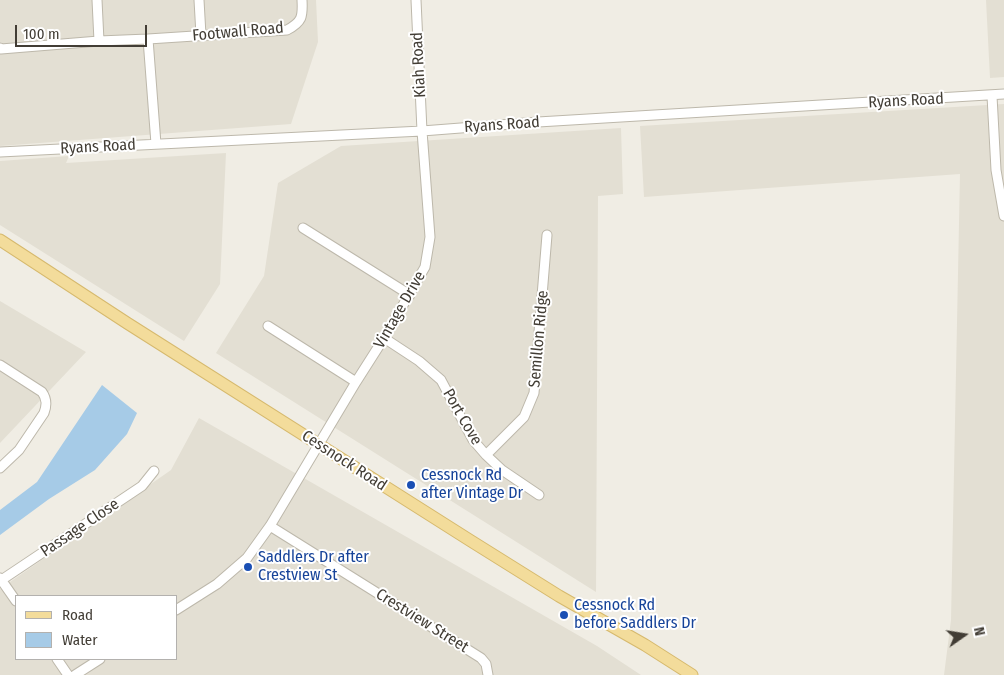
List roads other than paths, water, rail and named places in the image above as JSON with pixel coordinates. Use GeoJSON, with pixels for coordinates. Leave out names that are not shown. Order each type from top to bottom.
{"type":"FeatureCollection","features":[{"type":"Feature","properties":{"kind":"main road","name":"Cessnock Road"},"geometry":{"type":"LineString","coordinates":[[0,240],[471,541],[560,596],[646,645],[692,675]]}},
{"type":"Feature","properties":{"kind":"street"},"geometry":{"type":"LineString","coordinates":[[97,0],[99,42]]}},
{"type":"Feature","properties":{"kind":"street"},"geometry":{"type":"LineString","coordinates":[[200,0],[201,35]]}},
{"type":"Feature","properties":{"kind":"street","name":"Footwall Road"},"geometry":{"type":"LineString","coordinates":[[0,48],[287,30],[296,24],[302,16],[302,0]]}},
{"type":"Feature","properties":{"kind":"street","name":"Kiah Road"},"geometry":{"type":"LineString","coordinates":[[416,0],[422,131]]}},
{"type":"Feature","properties":{"kind":"street"},"geometry":{"type":"LineString","coordinates":[[148,39],[156,144]]}},
{"type":"Feature","properties":{"kind":"street","name":"Ryans Road"},"geometry":{"type":"LineString","coordinates":[[0,152],[422,131],[538,122],[1004,94]]}},
{"type":"Feature","properties":{"kind":"street"},"geometry":{"type":"LineString","coordinates":[[992,96],[996,170],[1004,216]]}},
{"type":"Feature","properties":{"kind":"street","name":"Vintage Drive"},"geometry":{"type":"LineString","coordinates":[[178,609],[217,584],[247,558],[270,526],[410,295],[425,267],[430,238],[422,131]]}},
{"type":"Feature","properties":{"kind":"street"},"geometry":{"type":"LineString","coordinates":[[303,228],[410,295]]}},
{"type":"Feature","properties":{"kind":"street","name":"Semillon Ridge"},"geometry":{"type":"LineString","coordinates":[[486,455],[524,417],[534,393],[547,235]]}},
{"type":"Feature","properties":{"kind":"street"},"geometry":{"type":"LineString","coordinates":[[268,326],[356,382]]}},
{"type":"Feature","properties":{"kind":"street","name":"Port Cove"},"geometry":{"type":"LineString","coordinates":[[384,338],[419,361],[441,380],[473,440],[502,470],[540,495]]}},
{"type":"Feature","properties":{"kind":"street"},"geometry":{"type":"LineString","coordinates":[[0,365],[42,392],[46,398],[46,407],[19,450],[0,468]]}},
{"type":"Feature","properties":{"kind":"street","name":"Passage Close"},"geometry":{"type":"LineString","coordinates":[[0,580],[142,486],[154,471]]}},
{"type":"Feature","properties":{"kind":"street","name":"Crestview Street"},"geometry":{"type":"LineString","coordinates":[[270,526],[481,658],[486,664],[488,675]]}},
{"type":"Feature","properties":{"kind":"street"},"geometry":{"type":"LineString","coordinates":[[0,580],[15,600]]}},
{"type":"Feature","properties":{"kind":"street"},"geometry":{"type":"LineString","coordinates":[[59,660],[68,675]]}},
{"type":"Feature","properties":{"kind":"street"},"geometry":{"type":"LineString","coordinates":[[75,675],[98,660]]}},
{"type":"Feature","properties":{"kind":"water"},"geometry":{"type":"Polygon","coordinates":[[[102,385],[137,413],[127,434],[95,470],[49,499],[0,535],[0,510],[37,482],[102,385]]]}},
{"type":"Feature","properties":{"kind":"place","name":"Cessnock Rd after Vintage Dr"},"geometry":{"type":"Point","coordinates":[411,485]}},
{"type":"Feature","properties":{"kind":"place","name":"Saddlers Dr after Crestview St"},"geometry":{"type":"Point","coordinates":[248,567]}},
{"type":"Feature","properties":{"kind":"place","name":"Cessnock Rd before Saddlers Dr"},"geometry":{"type":"Point","coordinates":[564,615]}}]}
